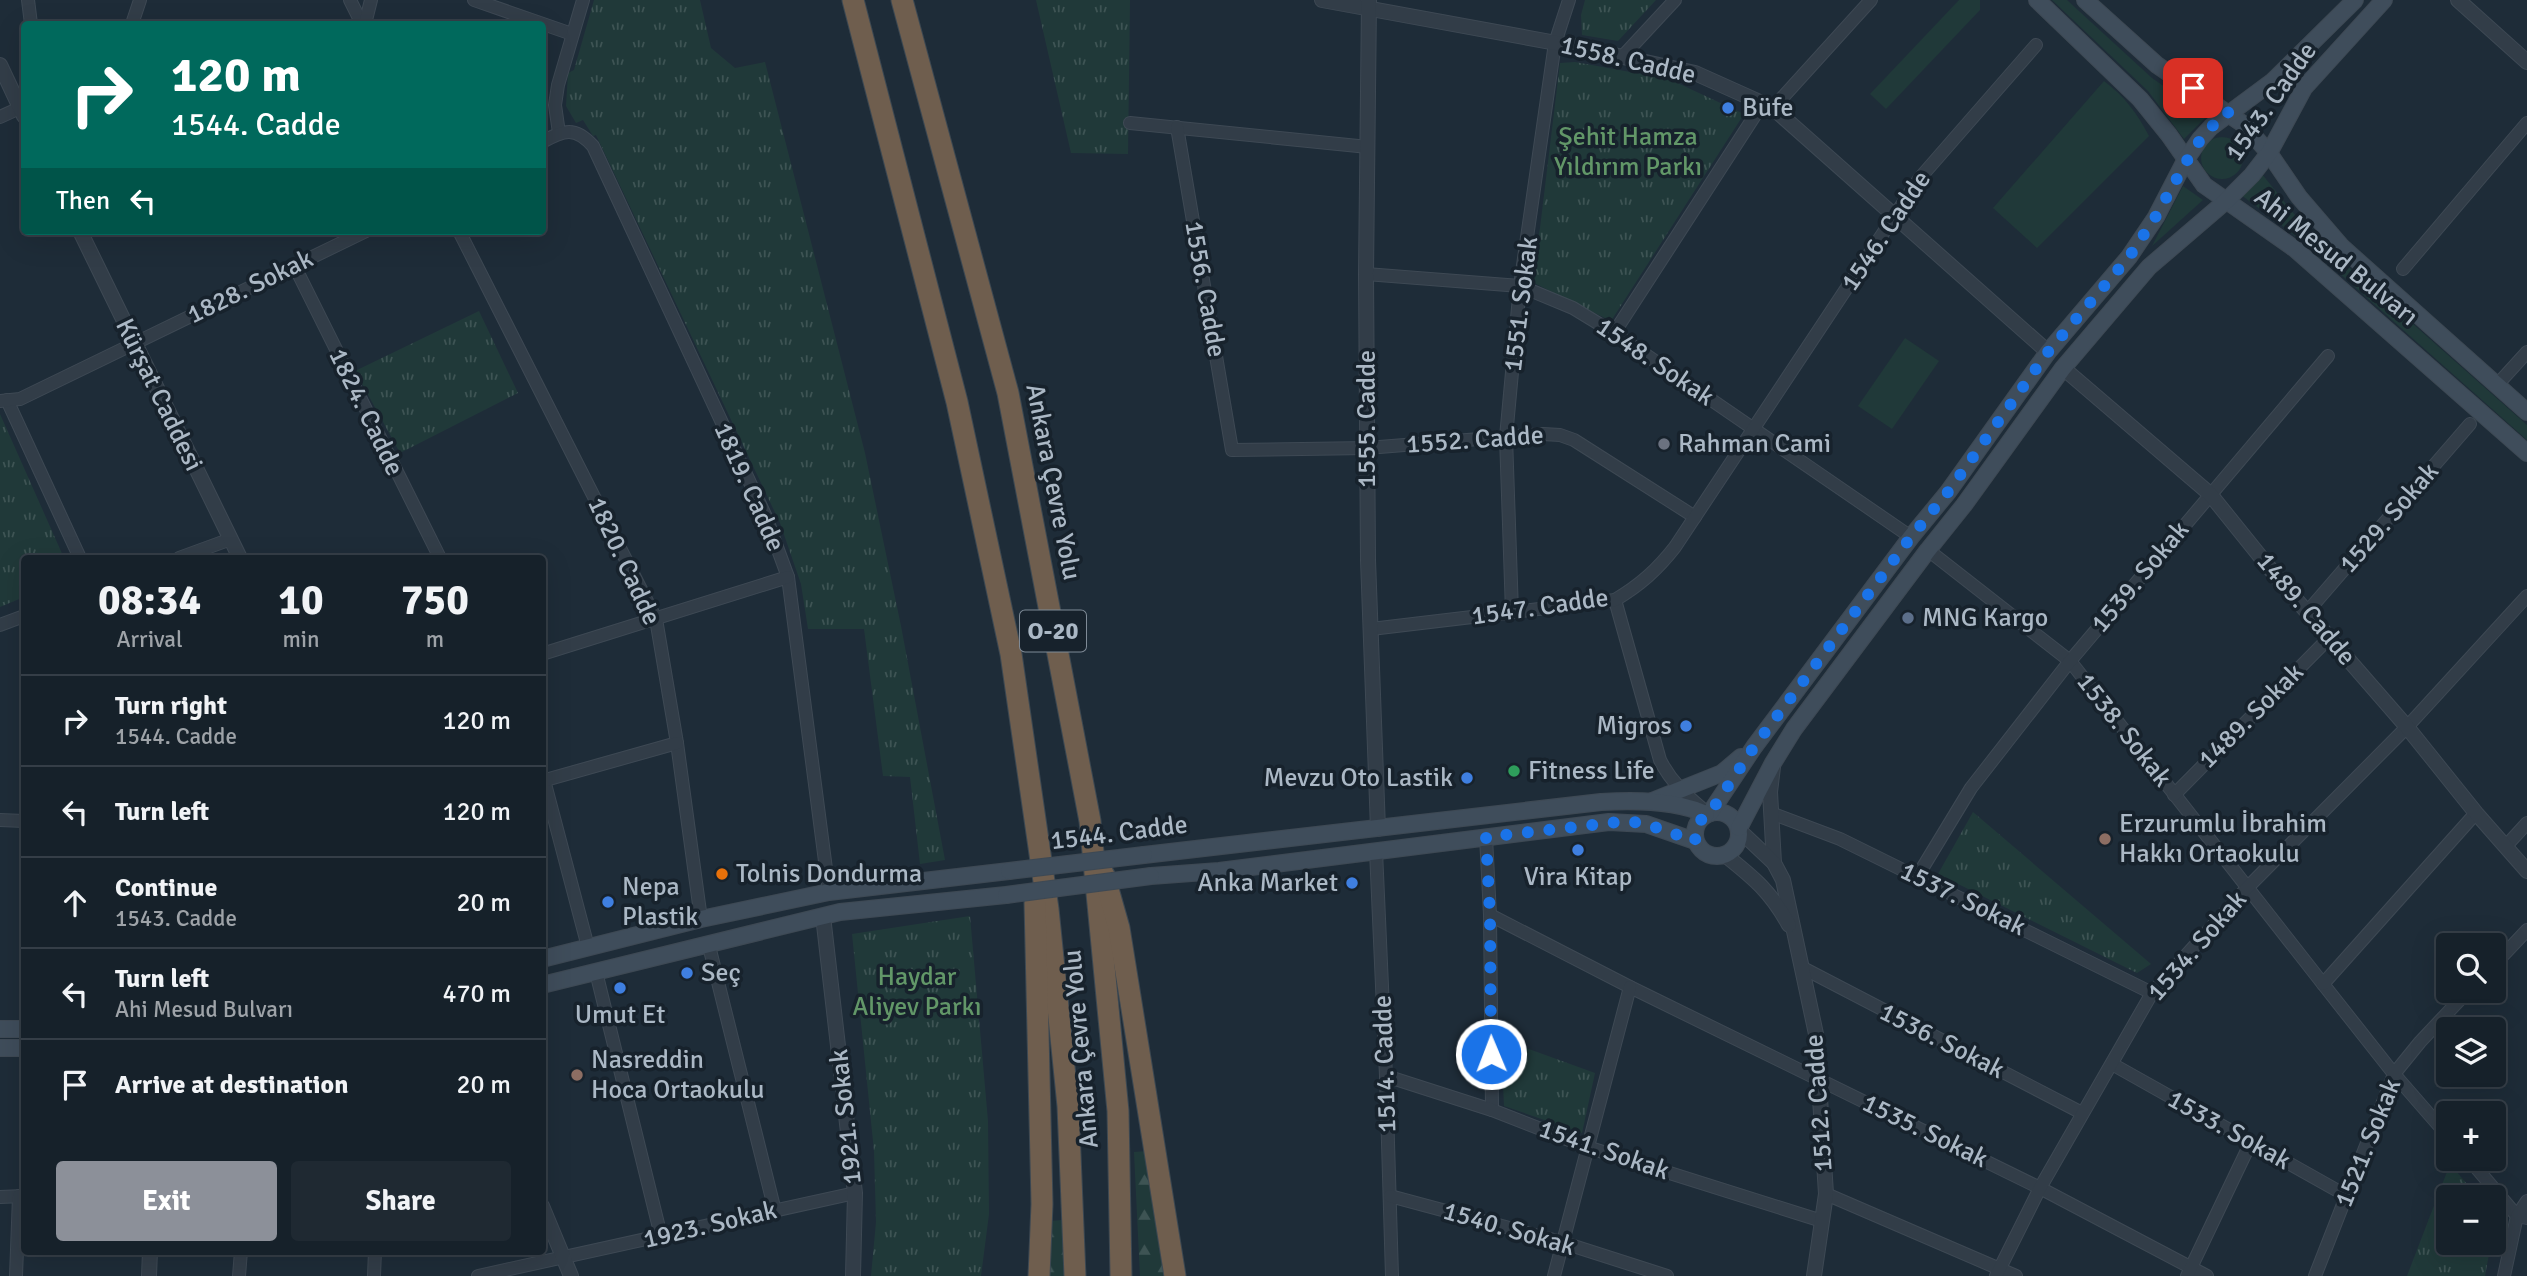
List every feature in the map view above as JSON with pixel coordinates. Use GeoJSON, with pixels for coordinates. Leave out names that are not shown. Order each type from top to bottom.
{"type":"FeatureCollection","features":[{"type":"Feature","properties":{"kind":"highway","name":"Ankara Çevre Yolu"},"geometry":{"type":"LineString","coordinates":[[853,0],[960,415],[1012,654],[1048,909],[1068,1106],[1075,1276]]}},
{"type":"Feature","properties":{"kind":"highway","name":"Ankara Çevre Yolu"},"geometry":{"type":"LineString","coordinates":[[902,0],[1008,394],[1090,821],[1118,1111],[1121,1276]]}},
{"type":"Feature","properties":{"kind":"highway"},"geometry":{"type":"LineString","coordinates":[[1032,806],[1042,1190],[1039,1276]]}},
{"type":"Feature","properties":{"kind":"highway"},"geometry":{"type":"LineString","coordinates":[[1090,821],[1119,928],[1175,1276]]}},
{"type":"Feature","properties":{"kind":"main road","name":"Ahi Mesud Bulvarı"},"geometry":{"type":"LineString","coordinates":[[2037,0],[2140,99],[2204,185],[2295,249],[2527,453]]}},
{"type":"Feature","properties":{"kind":"main road","name":"Ahi Mesud Bulvarı"},"geometry":{"type":"LineString","coordinates":[[2085,0],[2157,65],[2243,124],[2269,153],[2299,197],[2342,247],[2527,412]]}},
{"type":"Feature","properties":{"kind":"main road","name":"1543. Cadde"},"geometry":{"type":"LineString","coordinates":[[1708,813],[1911,537],[1948,492],[2048,352],[2137,247],[2185,161],[2211,127],[2273,81],[2355,0]]}},
{"type":"Feature","properties":{"kind":"main road","name":"1543. Cadde"},"geometry":{"type":"LineString","coordinates":[[1739,829],[1794,729],[1964,505],[2063,368],[2149,267],[2227,201],[2246,181],[2269,153],[2304,88],[2384,0]]}},
{"type":"Feature","properties":{"kind":"main road"},"geometry":{"type":"LineString","coordinates":[[1648,802],[1722,773],[1754,747]]}},
{"type":"Feature","properties":{"kind":"main road","name":"1544. Cadde"},"geometry":{"type":"LineString","coordinates":[[546,958],[701,919],[830,892],[1601,802],[1648,802],[1692,807],[1708,813]]}},
{"type":"Feature","properties":{"kind":"main road"},"geometry":{"type":"LineString","coordinates":[[1717,811],[1731,816],[1739,829],[1735,848],[1725,855],[1711,856],[1699,848],[1695,841],[1697,823],[1708,813],[1717,811]]}},
{"type":"Feature","properties":{"kind":"main road","name":"1544. Cadde"},"geometry":{"type":"LineString","coordinates":[[546,984],[840,912],[1006,895],[1151,876],[1219,871],[1628,821],[1646,824],[1695,841]]}},
{"type":"Feature","properties":{"kind":"main road"},"geometry":{"type":"LineString","coordinates":[[0,1029],[21,1029]]}},
{"type":"Feature","properties":{"kind":"main road"},"geometry":{"type":"LineString","coordinates":[[0,1048],[21,1048]]}},
{"type":"Feature","properties":{"kind":"street"},"geometry":{"type":"LineString","coordinates":[[28,0],[31,21]]}},
{"type":"Feature","properties":{"kind":"street"},"geometry":{"type":"LineString","coordinates":[[132,21],[140,0]]}},
{"type":"Feature","properties":{"kind":"street"},"geometry":{"type":"LineString","coordinates":[[350,0],[362,21]]}},
{"type":"Feature","properties":{"kind":"street"},"geometry":{"type":"LineString","coordinates":[[365,21],[371,0]]}},
{"type":"Feature","properties":{"kind":"street"},"geometry":{"type":"LineString","coordinates":[[474,0],[535,21]]}},
{"type":"Feature","properties":{"kind":"street"},"geometry":{"type":"LineString","coordinates":[[546,140],[558,133],[555,105],[583,0]]}},
{"type":"Feature","properties":{"kind":"street","name":"1558. Cadde"},"geometry":{"type":"LineString","coordinates":[[1322,0],[1369,4],[1695,73],[1768,106],[2048,352]]}},
{"type":"Feature","properties":{"kind":"street","name":"1551. Sokak"},"geometry":{"type":"LineString","coordinates":[[1512,612],[1506,437],[1520,286],[1555,43],[1569,0]]}},
{"type":"Feature","properties":{"kind":"street"},"geometry":{"type":"LineString","coordinates":[[1623,56],[1675,0]]}},
{"type":"Feature","properties":{"kind":"street"},"geometry":{"type":"LineString","coordinates":[[1614,333],[1768,106],[1871,0]]}},
{"type":"Feature","properties":{"kind":"street"},"geometry":{"type":"LineString","coordinates":[[2458,0],[2527,62]]}},
{"type":"Feature","properties":{"kind":"street","name":"1555. Cadde"},"geometry":{"type":"LineString","coordinates":[[1369,4],[1367,448],[1378,829]]}},
{"type":"Feature","properties":{"kind":"street"},"geometry":{"type":"LineString","coordinates":[[546,25],[572,34]]}},
{"type":"Feature","properties":{"kind":"street","name":"1546. Cadde"},"geometry":{"type":"LineString","coordinates":[[1753,430],[1919,179],[2036,45]]}},
{"type":"Feature","properties":{"kind":"street"},"geometry":{"type":"LineString","coordinates":[[0,65],[21,106]]}},
{"type":"Feature","properties":{"kind":"street"},"geometry":{"type":"LineString","coordinates":[[0,117],[21,111]]}},
{"type":"Feature","properties":{"kind":"street"},"geometry":{"type":"LineString","coordinates":[[1130,123],[1368,147]]}},
{"type":"Feature","properties":{"kind":"street"},"geometry":{"type":"LineString","coordinates":[[2403,269],[2527,123]]}},
{"type":"Feature","properties":{"kind":"street","name":"1556. Cadde"},"geometry":{"type":"LineString","coordinates":[[1177,127],[1232,450]]}},
{"type":"Feature","properties":{"kind":"street","name":"1819. Cadde"},"geometry":{"type":"LineString","coordinates":[[558,133],[574,132],[593,146],[766,517],[788,577],[830,892]]}},
{"type":"Feature","properties":{"kind":"street","name":"Kürşat Caddesi"},"geometry":{"type":"LineString","coordinates":[[82,235],[239,555]]}},
{"type":"Feature","properties":{"kind":"street","name":"1828. Sokak"},"geometry":{"type":"LineString","coordinates":[[4,401],[20,399],[357,235]]}},
{"type":"Feature","properties":{"kind":"street","name":"1820. Cadde"},"geometry":{"type":"LineString","coordinates":[[461,235],[656,619],[677,743],[701,919]]}},
{"type":"Feature","properties":{"kind":"street","name":"1824. Cadde"},"geometry":{"type":"LineString","coordinates":[[293,265],[438,555]]}},
{"type":"Feature","properties":{"kind":"street","name":"1548. Sokak"},"geometry":{"type":"LineString","coordinates":[[1366,274],[1520,286],[1573,308],[1614,333],[1911,537]]}},
{"type":"Feature","properties":{"kind":"street"},"geometry":{"type":"LineString","coordinates":[[2497,385],[2527,352]]}},
{"type":"Feature","properties":{"kind":"street","name":"1539. Sokak"},"geometry":{"type":"LineString","coordinates":[[1917,877],[1971,788],[2070,661],[2328,356]]}},
{"type":"Feature","properties":{"kind":"street","name":"1489. Cadde"},"geometry":{"type":"LineString","coordinates":[[2063,368],[2210,494],[2280,581],[2407,727],[2527,872]]}},
{"type":"Feature","properties":{"kind":"street"},"geometry":{"type":"LineString","coordinates":[[4,401],[79,555]]}},
{"type":"Feature","properties":{"kind":"street","name":"1529. Sokak"},"geometry":{"type":"LineString","coordinates":[[2308,611],[2470,424]]}},
{"type":"Feature","properties":{"kind":"street","name":"1547. Cadde"},"geometry":{"type":"LineString","coordinates":[[1371,629],[1615,600],[1657,570],[1753,430]]}},
{"type":"Feature","properties":{"kind":"street","name":"1552. Cadde"},"geometry":{"type":"LineString","coordinates":[[1232,450],[1367,448],[1560,435],[1574,440],[1695,517]]}},
{"type":"Feature","properties":{"kind":"street"},"geometry":{"type":"LineString","coordinates":[[187,555],[231,539]]}},
{"type":"Feature","properties":{"kind":"street","name":"1538. Sokak"},"geometry":{"type":"LineString","coordinates":[[1928,550],[2070,661],[2394,1074],[2436,1122]]}},
{"type":"Feature","properties":{"kind":"street"},"geometry":{"type":"LineString","coordinates":[[546,653],[788,577]]}},
{"type":"Feature","properties":{"kind":"street","name":"1534. Sokak"},"geometry":{"type":"LineString","coordinates":[[1998,1272],[2040,1188],[2152,993],[2247,888],[2407,727],[2527,596]]}},
{"type":"Feature","properties":{"kind":"street"},"geometry":{"type":"LineString","coordinates":[[1615,600],[1660,760],[1668,776],[1681,791],[1708,813]]}},
{"type":"Feature","properties":{"kind":"street"},"geometry":{"type":"LineString","coordinates":[[0,625],[21,617]]}},
{"type":"Feature","properties":{"kind":"street","name":"1489. Sokak"},"geometry":{"type":"LineString","coordinates":[[2174,794],[2329,638]]}},
{"type":"Feature","properties":{"kind":"street"},"geometry":{"type":"LineString","coordinates":[[546,780],[677,743]]}},
{"type":"Feature","properties":{"kind":"street"},"geometry":{"type":"LineString","coordinates":[[1773,763],[1770,813],[1774,863]]}},
{"type":"Feature","properties":{"kind":"street"},"geometry":{"type":"LineString","coordinates":[[546,792],[588,947]]}},
{"type":"Feature","properties":{"kind":"street","name":"1537. Sokak"},"geometry":{"type":"LineString","coordinates":[[1770,813],[1840,839],[2152,993]]}},
{"type":"Feature","properties":{"kind":"street"},"geometry":{"type":"LineString","coordinates":[[2323,984],[2476,813]]}},
{"type":"Feature","properties":{"kind":"street"},"geometry":{"type":"LineString","coordinates":[[0,820],[21,821]]}},
{"type":"Feature","properties":{"kind":"street"},"geometry":{"type":"LineString","coordinates":[[2506,846],[2527,823]]}},
{"type":"Feature","properties":{"kind":"street","name":"1512. Cadde"},"geometry":{"type":"LineString","coordinates":[[1739,829],[1774,863],[1783,880],[1815,1034],[1826,1194],[1814,1276]]}},
{"type":"Feature","properties":{"kind":"street"},"geometry":{"type":"LineString","coordinates":[[1486,837],[1490,915],[1492,1110]]}},
{"type":"Feature","properties":{"kind":"street","name":"1514. Cadde"},"geometry":{"type":"LineString","coordinates":[[1376,851],[1392,1276]]}},
{"type":"Feature","properties":{"kind":"street","name":"1512. Cadde"},"geometry":{"type":"LineString","coordinates":[[1725,855],[1777,901],[1793,932]]}},
{"type":"Feature","properties":{"kind":"street","name":"1535. Sokak"},"geometry":{"type":"LineString","coordinates":[[1490,915],[1630,987],[2040,1188],[2189,1272],[2207,1276]]}},
{"type":"Feature","properties":{"kind":"street","name":"1921. Sokak"},"geometry":{"type":"LineString","coordinates":[[824,916],[855,1193],[853,1276]]}},
{"type":"Feature","properties":{"kind":"street"},"geometry":{"type":"LineString","coordinates":[[2506,952],[2527,930]]}},
{"type":"Feature","properties":{"kind":"street"},"geometry":{"type":"LineString","coordinates":[[709,946],[775,1211]]}},
{"type":"Feature","properties":{"kind":"street","name":"1536. Sokak"},"geometry":{"type":"LineString","coordinates":[[1803,968],[2082,1113]]}},
{"type":"Feature","properties":{"kind":"street"},"geometry":{"type":"LineString","coordinates":[[596,972],[661,1236]]}},
{"type":"Feature","properties":{"kind":"street"},"geometry":{"type":"LineString","coordinates":[[1554,1276],[1630,987]]}},
{"type":"Feature","properties":{"kind":"street","name":"1521. Sokak"},"geometry":{"type":"LineString","coordinates":[[2315,1276],[2394,1074],[2457,1003]]}},
{"type":"Feature","properties":{"kind":"street","name":"1533. Sokak"},"geometry":{"type":"LineString","coordinates":[[2112,1064],[2347,1196]]}},
{"type":"Feature","properties":{"kind":"street","name":"1541. Sokak"},"geometry":{"type":"LineString","coordinates":[[1386,1076],[1492,1110],[1587,1147],[1822,1221]]}},
{"type":"Feature","properties":{"kind":"street"},"geometry":{"type":"LineString","coordinates":[[2189,1272],[2251,1142]]}},
{"type":"Feature","properties":{"kind":"street"},"geometry":{"type":"LineString","coordinates":[[2480,1171],[2522,1217]]}},
{"type":"Feature","properties":{"kind":"street","name":"1923. Sokak"},"geometry":{"type":"LineString","coordinates":[[478,1276],[855,1193]]}},
{"type":"Feature","properties":{"kind":"street"},"geometry":{"type":"LineString","coordinates":[[1826,1194],[1998,1272],[2016,1276]]}},
{"type":"Feature","properties":{"kind":"street"},"geometry":{"type":"LineString","coordinates":[[0,1197],[21,1196]]}},
{"type":"Feature","properties":{"kind":"street","name":"1540. Sokak"},"geometry":{"type":"LineString","coordinates":[[1390,1196],[1561,1242],[1667,1276]]}},
{"type":"Feature","properties":{"kind":"street"},"geometry":{"type":"LineString","coordinates":[[2504,1276],[2527,1201]]}},
{"type":"Feature","properties":{"kind":"street"},"geometry":{"type":"LineString","coordinates":[[16,1276],[21,1209]]}},
{"type":"Feature","properties":{"kind":"street"},"geometry":{"type":"LineString","coordinates":[[546,1215],[572,1276]]}},
{"type":"Feature","properties":{"kind":"street"},"geometry":{"type":"LineString","coordinates":[[149,1276],[150,1255]]}},
{"type":"Feature","properties":{"kind":"street"},"geometry":{"type":"LineString","coordinates":[[239,1276],[241,1255]]}},
{"type":"Feature","properties":{"kind":"street"},"geometry":{"type":"LineString","coordinates":[[374,1276],[375,1255]]}},
{"type":"Feature","properties":{"kind":"green space"},"geometry":{"type":"Polygon","coordinates":[[[594,0],[700,0],[711,48],[735,68],[765,62],[865,453],[945,860],[920,864],[910,777],[883,776],[864,629],[808,629],[801,584],[780,523],[596,135],[593,136],[583,120],[576,123],[566,106],[568,73],[574,70],[594,0]]]}},
{"type":"Feature","properties":{"kind":"green space"},"geometry":{"type":"Polygon","coordinates":[[[1036,0],[1130,0],[1128,154],[1071,153],[1036,0]]]}},
{"type":"Feature","properties":{"kind":"green space"},"geometry":{"type":"Polygon","coordinates":[[[1585,0],[1656,0],[1618,41],[1582,35],[1581,15],[1585,0]]]}},
{"type":"Feature","properties":{"kind":"green space"},"geometry":{"type":"Polygon","coordinates":[[[1959,0],[1980,0],[1980,10],[1886,109],[1870,94],[1959,0]]]}},
{"type":"Feature","properties":{"kind":"green space"},"geometry":{"type":"Polygon","coordinates":[[[2052,0],[2067,0],[2152,78],[2207,116],[2184,139],[2148,91],[2052,0]]]}},
{"type":"Feature","properties":{"kind":"green space","name":"Şehit Hamza Yıldırım Parkı"},"geometry":{"type":"Polygon","coordinates":[[[1575,62],[1669,79],[1744,114],[1611,321],[1530,281],[1540,228],[1560,63],[1575,62]]]}},
{"type":"Feature","properties":{"kind":"green space"},"geometry":{"type":"Polygon","coordinates":[[[2104,81],[2130,106],[2149,136],[2037,248],[1993,208],[2104,81]]]}},
{"type":"Feature","properties":{"kind":"green space"},"geometry":{"type":"Polygon","coordinates":[[[2222,137],[2237,143],[2243,158],[2237,173],[2222,179],[2207,173],[2201,158],[2207,143],[2222,137]]]}},
{"type":"Feature","properties":{"kind":"green space"},"geometry":{"type":"Polygon","coordinates":[[[2262,174],[2307,230],[2527,425],[2527,440],[2338,272],[2241,195],[2262,174]]]}},
{"type":"Feature","properties":{"kind":"green space"},"geometry":{"type":"Polygon","coordinates":[[[2183,186],[2203,200],[2152,246],[2183,186]]]}},
{"type":"Feature","properties":{"kind":"green space"},"geometry":{"type":"Polygon","coordinates":[[[479,311],[518,393],[400,453],[355,371],[479,311]]]}},
{"type":"Feature","properties":{"kind":"green space"},"geometry":{"type":"Polygon","coordinates":[[[1905,338],[1939,361],[1892,429],[1858,406],[1905,338]]]}},
{"type":"Feature","properties":{"kind":"green space"},"geometry":{"type":"Polygon","coordinates":[[[0,414],[63,555],[21,555],[21,598],[0,607],[0,414]]]}},
{"type":"Feature","properties":{"kind":"green space"},"geometry":{"type":"Polygon","coordinates":[[[1973,812],[2151,964],[2137,973],[1938,874],[1973,812]]]}},
{"type":"Feature","properties":{"kind":"green space","name":"Haydar Aliyev Parkı"},"geometry":{"type":"Polygon","coordinates":[[[970,916],[988,1121],[989,1214],[981,1276],[871,1276],[876,1222],[874,1151],[852,934],[970,916]]]}},
{"type":"Feature","properties":{"kind":"green space"},"geometry":{"type":"Polygon","coordinates":[[[1501,1039],[1595,1073],[1582,1133],[1504,1106],[1501,1039]]]}},
{"type":"Feature","properties":{"kind":"green space"},"geometry":{"type":"Polygon","coordinates":[[[1149,1151],[1169,1276],[1140,1276],[1134,1152],[1149,1151]]]}},
{"type":"Feature","properties":{"kind":"green space"},"geometry":{"type":"Polygon","coordinates":[[[2447,1171],[2456,1171],[2468,1185],[2442,1185],[2447,1171]]]}},
{"type":"Feature","properties":{"kind":"green space"},"geometry":{"type":"Polygon","coordinates":[[[2436,1200],[2436,1255],[2489,1255],[2485,1276],[2407,1276],[2436,1200]]]}},
{"type":"Feature","properties":{"kind":"green space"},"geometry":{"type":"Polygon","coordinates":[[[1063,1220],[1065,1276],[1045,1276],[1049,1221],[1063,1220]]]}},
{"type":"Feature","properties":{"kind":"place","name":"Büfe"},"geometry":{"type":"Point","coordinates":[1728,108]}},
{"type":"Feature","properties":{"kind":"place","name":"Rahman Cami"},"geometry":{"type":"Point","coordinates":[1664,444]}},
{"type":"Feature","properties":{"kind":"place","name":"MNG Kargo"},"geometry":{"type":"Point","coordinates":[1908,618]}},
{"type":"Feature","properties":{"kind":"place","name":"Migros"},"geometry":{"type":"Point","coordinates":[1686,726]}},
{"type":"Feature","properties":{"kind":"place","name":"Fitness Life"},"geometry":{"type":"Point","coordinates":[1514,771]}},
{"type":"Feature","properties":{"kind":"place","name":"Mevzu Oto Lastik"},"geometry":{"type":"Point","coordinates":[1467,778]}},
{"type":"Feature","properties":{"kind":"place","name":"Erzurumlu İbrahim Hakkı Ortaokulu"},"geometry":{"type":"Point","coordinates":[2105,839]}},
{"type":"Feature","properties":{"kind":"place","name":"Vira Kitap"},"geometry":{"type":"Point","coordinates":[1578,850]}},
{"type":"Feature","properties":{"kind":"place","name":"Tolnis Dondurma"},"geometry":{"type":"Point","coordinates":[722,874]}},
{"type":"Feature","properties":{"kind":"place","name":"Anka Market"},"geometry":{"type":"Point","coordinates":[1352,883]}},
{"type":"Feature","properties":{"kind":"place","name":"Nepa Plastik"},"geometry":{"type":"Point","coordinates":[608,902]}},
{"type":"Feature","properties":{"kind":"place","name":"Seç"},"geometry":{"type":"Point","coordinates":[687,973]}},
{"type":"Feature","properties":{"kind":"place","name":"Umut Et"},"geometry":{"type":"Point","coordinates":[620,988]}},
{"type":"Feature","properties":{"kind":"place","name":"Nasreddin Hoca Ortaokulu"},"geometry":{"type":"Point","coordinates":[577,1075]}},
{"type":"Feature","properties":{"kind":"route"},"geometry":{"type":"LineString","coordinates":[[1491,1054],[1490,915],[1486,837],[1628,821],[1646,824],[1695,841],[1697,823],[1710,813],[1754,747],[1911,537],[1948,492],[2048,352],[2116,275],[2144,237],[2194,148],[2211,127],[2229,113],[2193,88]]}}]}
